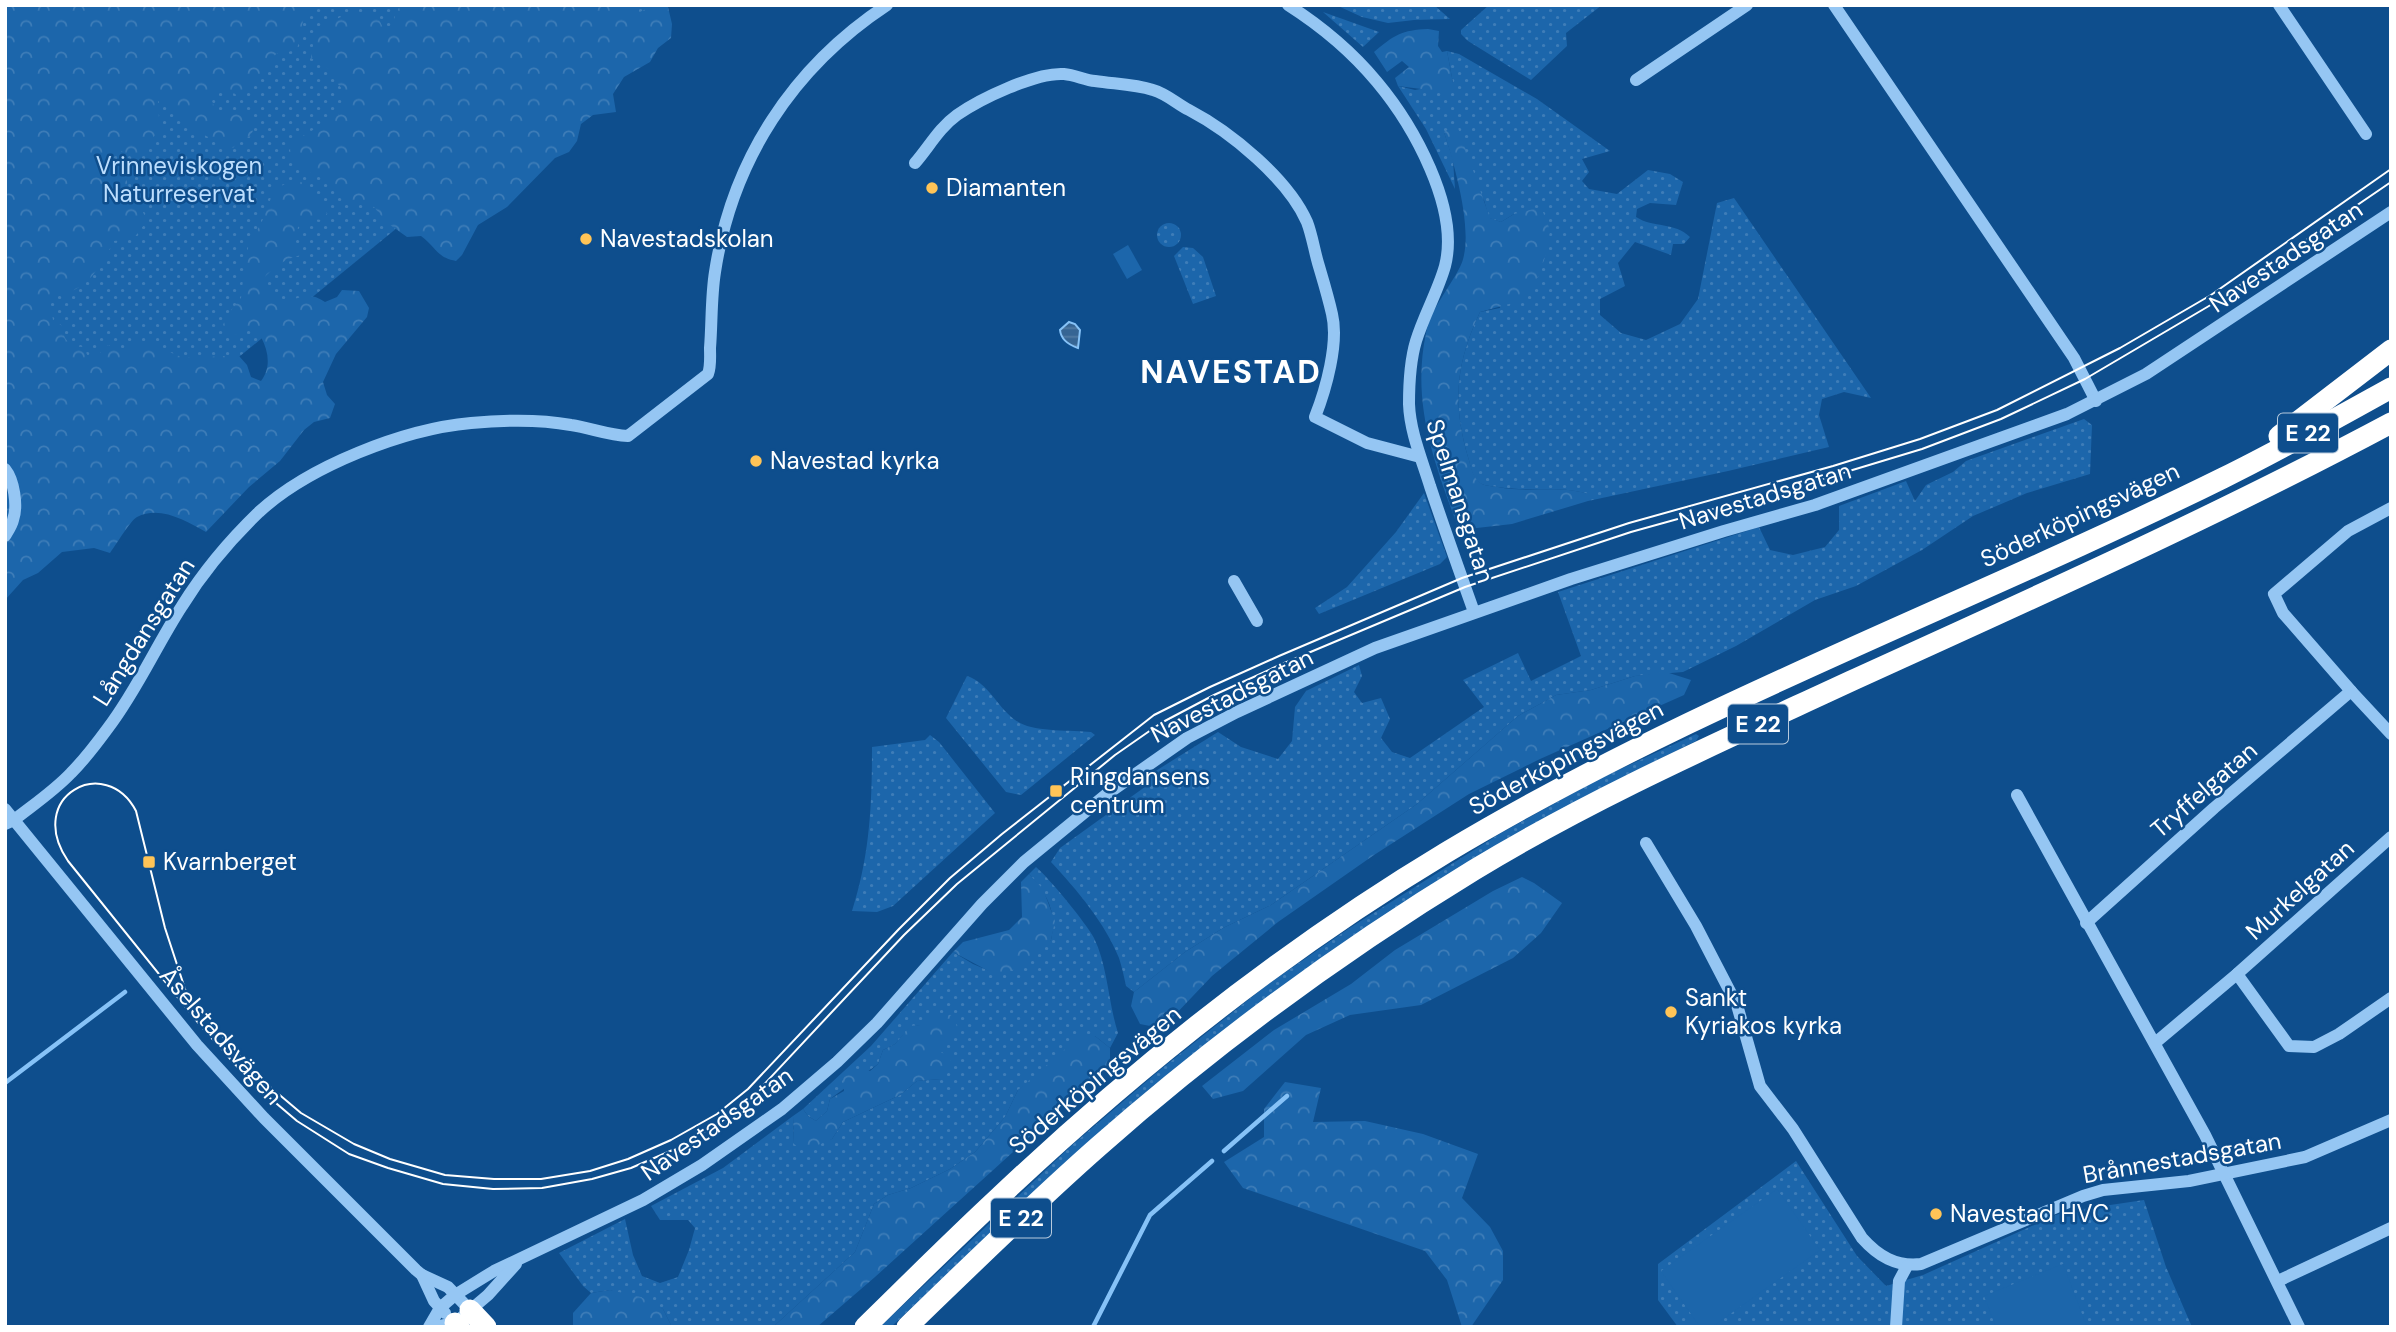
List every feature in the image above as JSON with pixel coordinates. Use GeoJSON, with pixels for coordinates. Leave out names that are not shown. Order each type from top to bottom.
{"type":"FeatureCollection","features":[{"type":"Feature","properties":{"kind":"highway"},"geometry":{"type":"LineString","coordinates":[[2224,477],[2328,401],[2391,350]]}},
{"type":"Feature","properties":{"kind":"highway","name":"Söderköpingsvägen"},"geometry":{"type":"LineString","coordinates":[[864,1327],[996,1200],[1133,1078],[1302,947],[1445,853],[1519,810],[1658,737],[2224,477],[2391,387]]}},
{"type":"Feature","properties":{"kind":"highway","name":"E 22"},"geometry":{"type":"LineString","coordinates":[[907,1327],[1097,1148],[1210,1054],[1345,954],[1477,868],[1674,763],[2177,532],[2391,423]]}},
{"type":"Feature","properties":{"kind":"highway"},"geometry":{"type":"LineString","coordinates":[[452,1315],[486,1327]]}},
{"type":"Feature","properties":{"kind":"street","name":"Långdansgatan"},"geometry":{"type":"LineString","coordinates":[[10,822],[70,775],[90,751],[131,694],[207,568],[260,511],[281,495],[338,462],[372,448],[404,435],[453,425],[543,422],[571,425],[614,436],[628,436],[704,378],[710,370],[715,273],[736,193],[753,151],[780,107],[809,69],[887,5]]}},
{"type":"Feature","properties":{"kind":"street","name":"Spelmansgatan"},"geometry":{"type":"LineString","coordinates":[[1288,5],[1328,33],[1377,82],[1420,148],[1439,191],[1449,242],[1445,266],[1416,343],[1410,374],[1409,407],[1420,457],[1474,612]]}},
{"type":"Feature","properties":{"kind":"street"},"geometry":{"type":"LineString","coordinates":[[1636,80],[1747,5]]}},
{"type":"Feature","properties":{"kind":"street"},"geometry":{"type":"LineString","coordinates":[[1834,5],[2074,358],[2096,401]]}},
{"type":"Feature","properties":{"kind":"street"},"geometry":{"type":"LineString","coordinates":[[2279,5],[2366,134]]}},
{"type":"Feature","properties":{"kind":"street"},"geometry":{"type":"LineString","coordinates":[[915,163],[939,131],[957,115],[1007,88],[1024,82],[1063,74],[1096,82],[1140,86],[1156,90],[1175,100],[1256,157],[1284,186],[1306,220],[1333,316],[1331,364],[1325,393],[1315,417],[1367,443],[1420,457]]}},
{"type":"Feature","properties":{"kind":"street","name":"Navestadsgatan"},"geometry":{"type":"LineString","coordinates":[[452,1315],[494,1271],[643,1200],[702,1165],[782,1110],[877,1023],[982,904],[1024,862],[1071,822],[1150,762],[1197,733],[1375,648],[1474,612],[1660,551],[1815,505],[2067,414],[2146,374],[2391,212]]}},
{"type":"Feature","properties":{"kind":"street"},"geometry":{"type":"LineString","coordinates":[[5,469],[9,472],[13,489],[14,518],[5,536]]}},
{"type":"Feature","properties":{"kind":"street"},"geometry":{"type":"LineString","coordinates":[[2391,508],[2348,531],[2274,594],[2283,612],[2391,734]]}},
{"type":"Feature","properties":{"kind":"street"},"geometry":{"type":"LineString","coordinates":[[1234,581],[1257,621]]}},
{"type":"Feature","properties":{"kind":"street","name":"Tryffelgatan"},"geometry":{"type":"LineString","coordinates":[[2086,923],[2205,816],[2351,691]]}},
{"type":"Feature","properties":{"kind":"street"},"geometry":{"type":"LineString","coordinates":[[2017,795],[2224,1173],[2299,1327]]}},
{"type":"Feature","properties":{"kind":"street","name":"Åselstadsvägen"},"geometry":{"type":"LineString","coordinates":[[5,809],[10,822],[197,1045],[264,1118],[422,1275],[448,1287],[452,1315]]}},
{"type":"Feature","properties":{"kind":"street","name":"Murkelgatan"},"geometry":{"type":"LineString","coordinates":[[2155,1043],[2391,837]]}},
{"type":"Feature","properties":{"kind":"street"},"geometry":{"type":"LineString","coordinates":[[1646,843],[1696,926],[1737,1005],[1760,1086],[1793,1129],[1862,1238],[1873,1251],[1907,1266],[1899,1281],[1896,1327]]}},
{"type":"Feature","properties":{"kind":"street","name":"Murkelgatan"},"geometry":{"type":"LineString","coordinates":[[2237,974],[2289,1046],[2314,1047],[2339,1034],[2391,998]]}},
{"type":"Feature","properties":{"kind":"street","name":"Brånnestadsgatan"},"geometry":{"type":"LineString","coordinates":[[1907,1266],[1921,1264],[2095,1192],[2189,1181],[2305,1157],[2391,1120]]}},
{"type":"Feature","properties":{"kind":"street"},"geometry":{"type":"LineString","coordinates":[[2278,1281],[2391,1228]]}},
{"type":"Feature","properties":{"kind":"street","name":"Navestadsgatan"},"geometry":{"type":"LineString","coordinates":[[429,1327],[488,1295],[521,1258]]}},
{"type":"Feature","properties":{"kind":"street","name":"Åselstadsvägen"},"geometry":{"type":"LineString","coordinates":[[422,1275],[433,1301],[452,1315]]}},
{"type":"Feature","properties":{"kind":"green space","name":"Vrinneviskogen Naturreservat"},"geometry":{"type":"Polygon","coordinates":[[[5,5],[650,5],[658,15],[136,441],[11,535],[5,5]]]}},
{"type":"Feature","properties":{"kind":"green space"},"geometry":{"type":"Polygon","coordinates":[[[5,5],[310,5],[303,21],[297,50],[276,54],[251,88],[240,98],[230,90],[217,91],[212,101],[218,116],[238,112],[257,119],[251,136],[239,141],[233,148],[221,144],[158,101],[162,128],[137,160],[121,151],[112,153],[109,163],[123,174],[146,222],[134,238],[114,241],[88,281],[50,301],[53,320],[61,325],[71,346],[83,347],[89,358],[108,345],[123,350],[146,342],[183,357],[239,356],[247,365],[251,377],[261,381],[268,360],[261,337],[247,329],[230,335],[223,325],[227,315],[241,298],[249,242],[261,224],[274,190],[294,179],[305,184],[327,213],[323,220],[313,219],[298,227],[296,242],[301,255],[280,264],[262,280],[267,293],[279,302],[313,296],[325,302],[337,297],[342,290],[359,291],[369,308],[367,317],[336,354],[323,382],[327,395],[335,404],[330,418],[314,422],[304,430],[280,461],[249,487],[206,532],[164,514],[137,517],[110,553],[94,548],[62,552],[38,573],[23,580],[5,600],[5,502],[8,490],[5,465],[5,5]]]}},
{"type":"Feature","properties":{"kind":"green space"},"geometry":{"type":"Polygon","coordinates":[[[401,5],[424,5],[429,9],[434,5],[632,5],[632,16],[663,6],[668,7],[672,24],[671,38],[658,48],[650,62],[624,77],[613,94],[616,112],[593,115],[581,124],[577,141],[569,152],[555,158],[507,207],[478,225],[456,261],[440,254],[421,236],[407,237],[386,222],[374,207],[350,202],[325,179],[301,169],[291,155],[290,147],[295,141],[344,111],[344,91],[329,69],[311,58],[315,34],[336,19],[360,13],[378,17],[383,28],[391,31],[396,12],[401,5]]]}},
{"type":"Feature","properties":{"kind":"green space"},"geometry":{"type":"Polygon","coordinates":[[[1336,5],[1434,5],[1450,19],[1388,23],[1362,17],[1336,5]]]}},
{"type":"Feature","properties":{"kind":"green space"},"geometry":{"type":"Polygon","coordinates":[[[1489,5],[1602,5],[1566,33],[1567,46],[1531,80],[1461,34],[1461,30],[1489,5]]]}},
{"type":"Feature","properties":{"kind":"green space"},"geometry":{"type":"Polygon","coordinates":[[[1323,12],[1379,32],[1363,47],[1323,12]]]}},
{"type":"Feature","properties":{"kind":"green space"},"geometry":{"type":"Polygon","coordinates":[[[1428,29],[1439,31],[1438,46],[1442,52],[1447,51],[1453,83],[1452,93],[1398,86],[1395,78],[1409,67],[1402,61],[1387,72],[1374,52],[1399,35],[1428,29]]]}},
{"type":"Feature","properties":{"kind":"green space"},"geometry":{"type":"Polygon","coordinates":[[[1447,51],[1459,54],[1537,99],[1610,151],[1582,159],[1589,172],[1582,181],[1589,189],[1617,194],[1648,170],[1670,174],[1683,182],[1676,205],[1650,203],[1637,209],[1636,217],[1678,229],[1690,237],[1684,244],[1673,244],[1671,255],[1635,242],[1618,263],[1625,286],[1600,299],[1600,315],[1621,333],[1646,340],[1680,324],[1698,299],[1717,203],[1734,198],[1871,398],[1844,392],[1822,399],[1819,415],[1829,447],[1588,501],[1588,494],[1577,491],[1509,488],[1485,485],[1476,479],[1468,457],[1460,418],[1458,400],[1461,366],[1480,312],[1500,308],[1514,214],[1501,222],[1489,218],[1484,200],[1444,132],[1453,160],[1455,189],[1426,129],[1398,86],[1415,90],[1453,83],[1447,51]]]}},
{"type":"Feature","properties":{"kind":"green space"},"geometry":{"type":"Polygon","coordinates":[[[1457,125],[1490,218],[1501,222],[1514,214],[1541,207],[1550,230],[1547,252],[1537,279],[1520,301],[1480,312],[1466,348],[1461,366],[1458,400],[1463,437],[1473,472],[1479,482],[1488,486],[1566,490],[1588,494],[1588,501],[1512,524],[1459,530],[1434,458],[1421,385],[1428,324],[1460,267],[1464,254],[1466,237],[1462,200],[1444,132],[1457,125]]]}},
{"type":"Feature","properties":{"kind":"green space"},"geometry":{"type":"Polygon","coordinates":[[[1169,223],[1177,227],[1181,235],[1177,243],[1169,247],[1161,243],[1157,235],[1161,227],[1169,223]]]}},
{"type":"Feature","properties":{"kind":"green space"},"geometry":{"type":"Polygon","coordinates":[[[1128,245],[1142,270],[1127,279],[1113,254],[1128,245]]]}},
{"type":"Feature","properties":{"kind":"green space"},"geometry":{"type":"Polygon","coordinates":[[[1183,247],[1193,248],[1203,257],[1216,296],[1193,304],[1174,256],[1183,247]]]}},
{"type":"Feature","properties":{"kind":"green space"},"geometry":{"type":"Polygon","coordinates":[[[2084,419],[2092,425],[2090,474],[2027,493],[1973,516],[1922,550],[1856,586],[1815,600],[1736,646],[1683,672],[1635,676],[1591,690],[1556,695],[1518,716],[1417,804],[1271,905],[1223,928],[1185,952],[1134,992],[1126,986],[1119,958],[1098,920],[1051,862],[1060,848],[1149,784],[1146,777],[1218,732],[1241,747],[1278,759],[1292,741],[1295,707],[1306,691],[1359,665],[1362,676],[1354,692],[1362,703],[1381,698],[1390,719],[1381,738],[1392,752],[1410,758],[1484,707],[1463,680],[1518,653],[1531,681],[1581,656],[1558,592],[1759,527],[1770,550],[1793,555],[1825,547],[1839,530],[1839,506],[1906,481],[1915,501],[1926,485],[1953,472],[1966,461],[2084,419]]]}},
{"type":"Feature","properties":{"kind":"green space"},"geometry":{"type":"Polygon","coordinates":[[[1424,493],[1447,557],[1440,564],[1319,614],[1315,608],[1347,587],[1396,532],[1424,493]]]}},
{"type":"Feature","properties":{"kind":"green space"},"geometry":{"type":"Polygon","coordinates":[[[1666,672],[1691,680],[1684,695],[1469,794],[1374,855],[1278,922],[1212,976],[1172,1018],[1155,1027],[1140,1024],[1131,1006],[1134,992],[1185,952],[1223,928],[1271,905],[1417,804],[1518,716],[1556,695],[1591,690],[1635,676],[1666,672]]]}},
{"type":"Feature","properties":{"kind":"green space"},"geometry":{"type":"Polygon","coordinates":[[[967,676],[982,685],[1006,712],[1020,723],[1036,728],[1091,732],[1095,735],[1021,795],[1006,792],[946,718],[967,676]]]}},
{"type":"Feature","properties":{"kind":"green space"},"geometry":{"type":"Polygon","coordinates":[[[1696,734],[1699,736],[1696,741],[1633,772],[1219,1035],[1153,1086],[1067,1161],[891,1327],[880,1327],[1071,1146],[1161,1069],[1267,985],[1348,929],[1501,833],[1597,780],[1696,734]]]}},
{"type":"Feature","properties":{"kind":"green space"},"geometry":{"type":"Polygon","coordinates":[[[930,735],[939,742],[995,813],[893,906],[877,912],[852,911],[863,870],[869,830],[872,747],[925,740],[930,735]]]}},
{"type":"Feature","properties":{"kind":"green space"},"geometry":{"type":"Polygon","coordinates":[[[1036,867],[1076,912],[1099,949],[1118,1033],[1110,1048],[1095,1036],[1018,1090],[1005,1117],[975,1152],[950,1169],[911,1188],[888,1195],[874,1204],[855,1252],[773,1327],[672,1327],[663,1309],[610,1290],[591,1293],[583,1286],[559,1253],[625,1219],[633,1255],[642,1276],[660,1283],[678,1277],[695,1228],[688,1220],[660,1220],[651,1206],[723,1168],[793,1116],[794,1144],[832,1139],[843,1122],[900,1095],[917,1081],[941,1079],[936,1050],[920,1025],[910,1027],[895,1044],[883,1050],[878,1064],[830,1099],[827,1111],[816,1121],[803,1109],[871,1046],[953,952],[992,972],[1051,940],[1052,912],[1046,897],[1029,874],[1036,867]]]}},
{"type":"Feature","properties":{"kind":"green space"},"geometry":{"type":"Polygon","coordinates":[[[1029,874],[1043,889],[1055,921],[1051,940],[1018,968],[996,975],[953,952],[963,942],[1009,930],[1022,917],[1021,882],[1029,874]]]}},
{"type":"Feature","properties":{"kind":"green space"},"geometry":{"type":"Polygon","coordinates":[[[1522,877],[1562,903],[1541,933],[1513,958],[1421,1005],[1350,1015],[1306,1035],[1243,1091],[1213,1099],[1202,1086],[1274,1030],[1351,984],[1395,950],[1493,891],[1522,877]]]}},
{"type":"Feature","properties":{"kind":"green space"},"geometry":{"type":"Polygon","coordinates":[[[931,1014],[952,1015],[958,1029],[937,1050],[950,1057],[952,1069],[941,1079],[917,1081],[900,1095],[843,1122],[832,1139],[804,1151],[794,1144],[793,1116],[803,1109],[816,1121],[827,1111],[830,1099],[844,1091],[843,1077],[852,1068],[870,1071],[878,1064],[883,1050],[895,1044],[910,1026],[920,1025],[931,1014]]]}},
{"type":"Feature","properties":{"kind":"green space"},"geometry":{"type":"Polygon","coordinates":[[[1095,1036],[1110,1048],[1110,1064],[875,1277],[817,1327],[773,1327],[855,1252],[874,1204],[888,1195],[911,1188],[950,1169],[975,1152],[1005,1117],[1018,1090],[1079,1037],[1095,1036]]]}},
{"type":"Feature","properties":{"kind":"green space"},"geometry":{"type":"Polygon","coordinates":[[[1285,1082],[1321,1088],[1313,1122],[1365,1121],[1423,1134],[1478,1154],[1462,1198],[1490,1227],[1503,1251],[1503,1280],[1471,1327],[1462,1327],[1447,1280],[1425,1251],[1243,1188],[1224,1162],[1264,1137],[1264,1109],[1285,1082]]]}},
{"type":"Feature","properties":{"kind":"green space"},"geometry":{"type":"Polygon","coordinates":[[[1796,1161],[1857,1256],[1886,1286],[1923,1275],[2063,1212],[2144,1200],[2166,1267],[2192,1327],[1678,1327],[1658,1300],[1658,1264],[1796,1161]]]}},
{"type":"Feature","properties":{"kind":"green space"},"geometry":{"type":"Polygon","coordinates":[[[1777,1189],[1820,1250],[1712,1327],[1700,1327],[1661,1271],[1777,1189]]]}},
{"type":"Feature","properties":{"kind":"green space"},"geometry":{"type":"Polygon","coordinates":[[[2063,1264],[2087,1327],[1996,1327],[1984,1296],[2063,1264]]]}},
{"type":"Feature","properties":{"kind":"green space"},"geometry":{"type":"Polygon","coordinates":[[[610,1290],[641,1297],[663,1309],[672,1327],[573,1327],[573,1313],[591,1293],[610,1290]]]}},
{"type":"Feature","properties":{"kind":"shaded area"},"geometry":{"type":"Polygon","coordinates":[[[1069,322],[1080,330],[1078,348],[1062,337],[1060,330],[1069,322]]]}},
{"type":"Feature","properties":{"kind":"waterway"},"geometry":{"type":"LineString","coordinates":[[5,1083],[125,992]]}},
{"type":"Feature","properties":{"kind":"waterway"},"geometry":{"type":"LineString","coordinates":[[1224,1151],[1287,1096]]}},
{"type":"Feature","properties":{"kind":"waterway"},"geometry":{"type":"LineString","coordinates":[[1093,1327],[1150,1215],[1212,1161]]}},
{"type":"Feature","properties":{"kind":"tram line"},"geometry":{"type":"LineString","coordinates":[[2391,169],[2211,295],[2120,348],[1997,410],[1920,439],[1629,523],[1462,578],[1279,656],[1154,715],[950,878],[748,1089],[717,1114],[671,1140],[628,1159],[590,1171],[541,1179],[445,1175],[390,1159],[354,1144],[301,1113],[256,1075],[187,995],[165,928],[136,811],[123,794],[107,785],[90,784],[74,790],[62,801],[56,818],[57,838],[68,861],[200,1025],[250,1081],[297,1121],[349,1154],[443,1184],[493,1189],[542,1188],[592,1179],[631,1168],[675,1149],[721,1122],[756,1093],[904,935],[957,884],[1115,755],[1161,723],[1282,664],[1465,587],[1631,532],[1922,449],[2001,419],[2085,379],[2214,303],[2391,182]]}},
{"type":"Feature","properties":{"kind":"place","name":"Diamanten"},"geometry":{"type":"Point","coordinates":[932,188]}},
{"type":"Feature","properties":{"kind":"place","name":"Navestadskolan"},"geometry":{"type":"Point","coordinates":[586,239]}},
{"type":"Feature","properties":{"kind":"place","name":"Navestad kyrka"},"geometry":{"type":"Point","coordinates":[756,461]}},
{"type":"Feature","properties":{"kind":"place","name":"Ringdansens centrum"},"geometry":{"type":"Point","coordinates":[1056,791]}},
{"type":"Feature","properties":{"kind":"place","name":"Kvarnberget"},"geometry":{"type":"Point","coordinates":[149,862]}},
{"type":"Feature","properties":{"kind":"place","name":"Sankt Kyriakos kyrka"},"geometry":{"type":"Point","coordinates":[1671,1012]}},
{"type":"Feature","properties":{"kind":"place","name":"Navestad HVC"},"geometry":{"type":"Point","coordinates":[1936,1214]}},
{"type":"Feature","properties":{"kind":"district","name":"NAVESTAD"},"geometry":{"type":"Point","coordinates":[1231,372]}}]}
